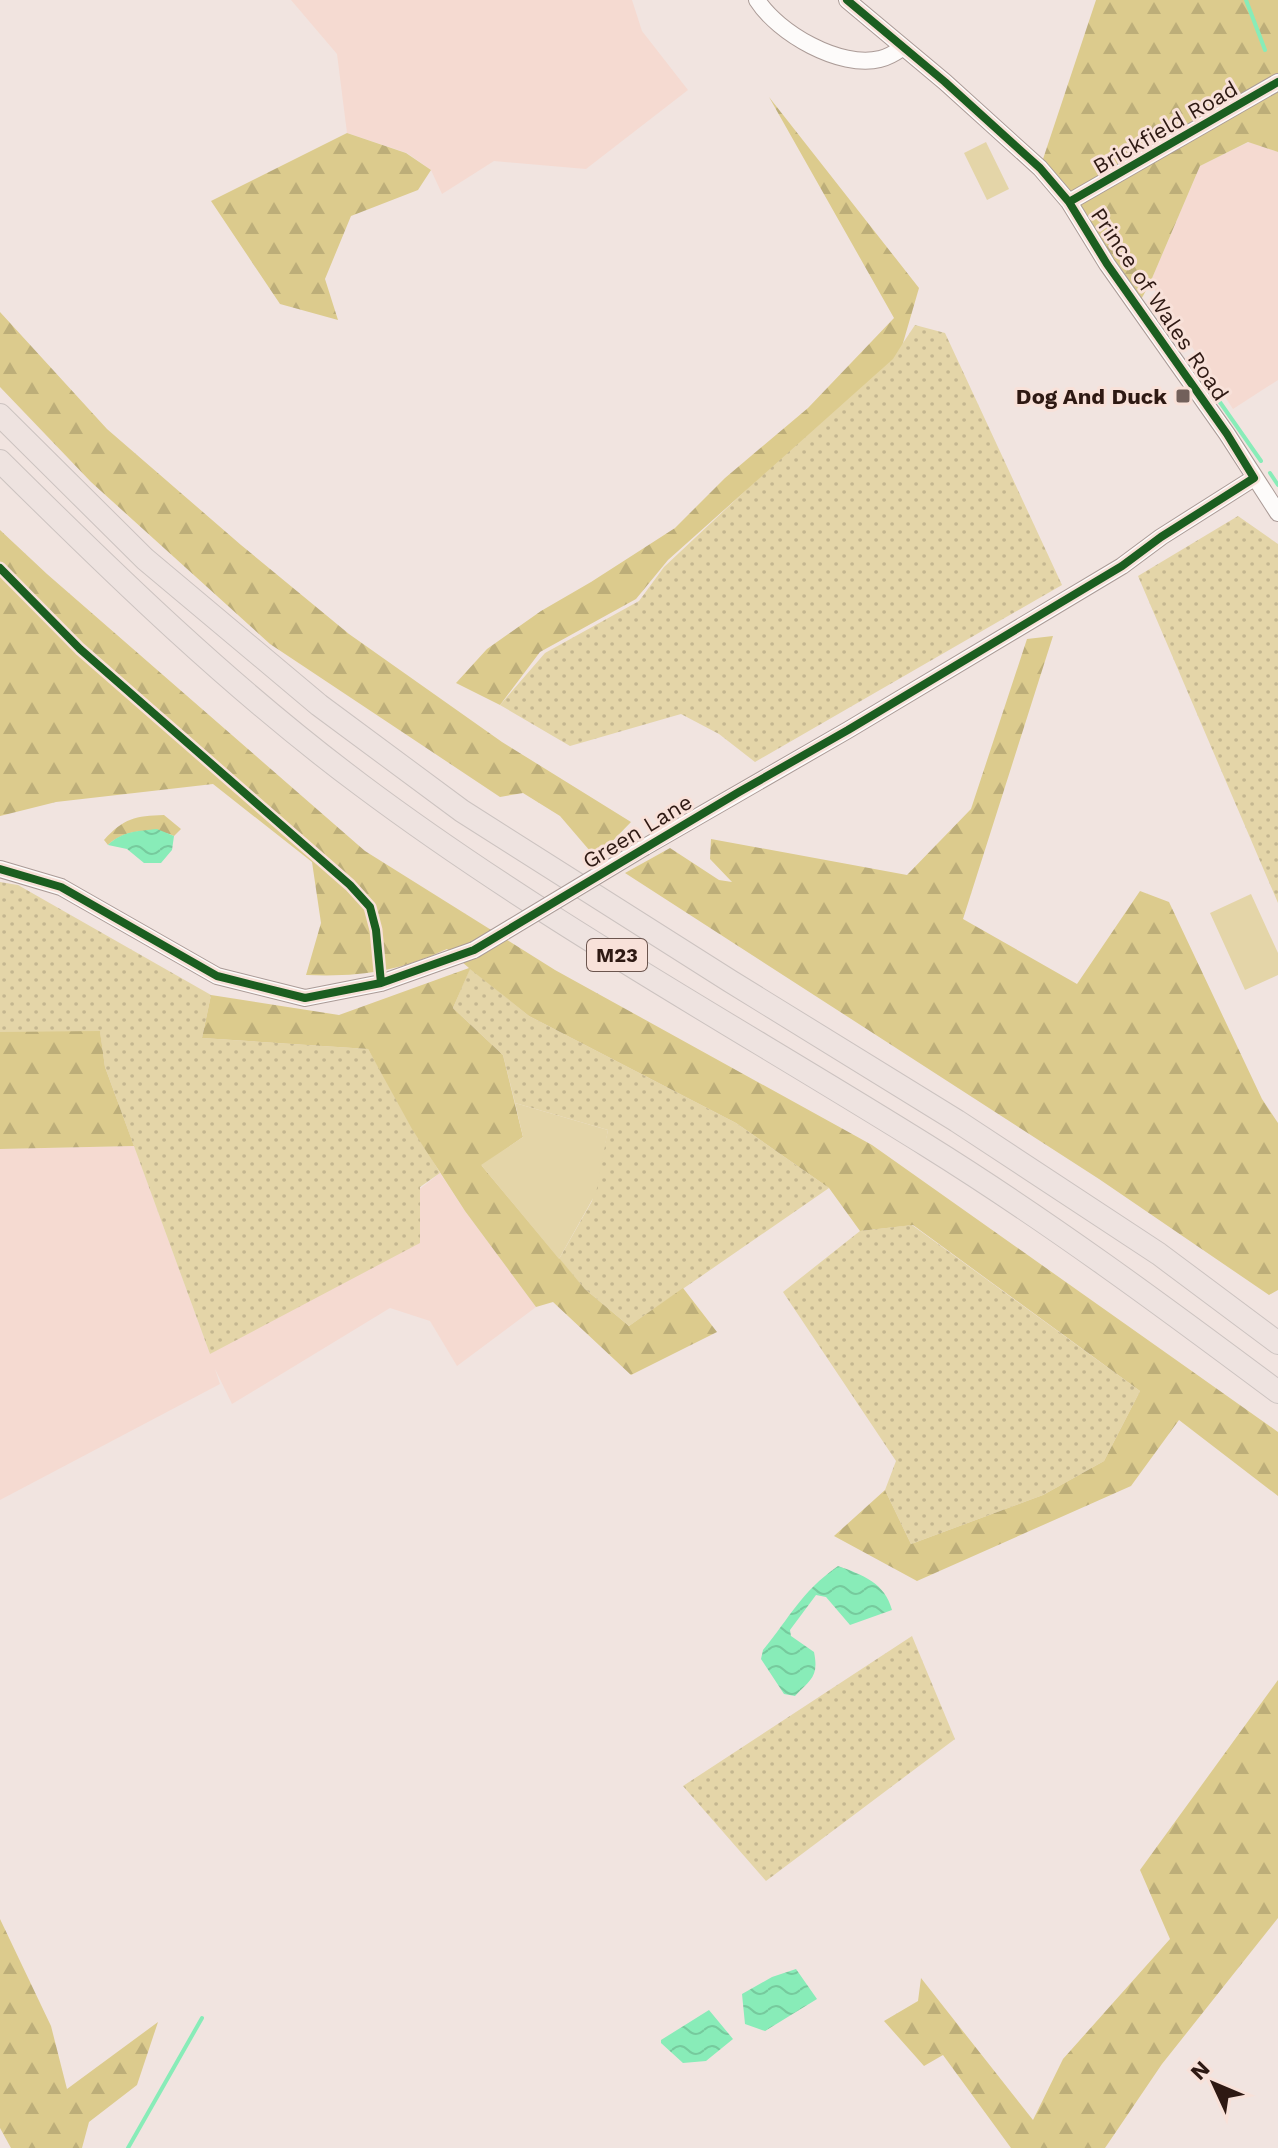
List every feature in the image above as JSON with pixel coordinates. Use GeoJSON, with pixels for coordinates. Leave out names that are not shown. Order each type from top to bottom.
{"type":"FeatureCollection","features":[{"type":"Feature","properties":{"kind":"highway","name":"M23"},"geometry":{"type":"LineString","coordinates":[[0,415],[145,559],[319,705],[462,811],[969,1129],[1159,1254],[1278,1343]]}},
{"type":"Feature","properties":{"kind":"highway","name":"M23"},"geometry":{"type":"LineString","coordinates":[[0,461],[128,588],[291,731],[363,786],[441,842],[698,1007],[929,1146],[1119,1273],[1278,1392]]}},
{"type":"Feature","properties":{"kind":"street"},"geometry":{"type":"LineString","coordinates":[[757,0],[766,15],[822,52],[877,60],[902,48]]}},
{"type":"Feature","properties":{"kind":"street","name":"Prince of Wales Road"},"geometry":{"type":"LineString","coordinates":[[847,0],[945,82],[1040,168],[1069,202],[1107,264],[1278,513]]}},
{"type":"Feature","properties":{"kind":"street","name":"Brickfield Road"},"geometry":{"type":"LineString","coordinates":[[1069,202],[1278,82]]}},
{"type":"Feature","properties":{"kind":"street","name":"Green Lane"},"geometry":{"type":"LineString","coordinates":[[0,869],[61,887],[217,976],[305,998],[381,983],[474,950],[1109,574],[1254,478]]}},
{"type":"Feature","properties":{"kind":"shaded area"},"geometry":{"type":"Polygon","coordinates":[[[291,0],[632,0],[642,31],[688,90],[586,169],[494,161],[442,194],[431,170],[407,153],[347,133],[337,54],[291,0]]]}},
{"type":"Feature","properties":{"kind":"shaded area"},"geometry":{"type":"Polygon","coordinates":[[[986,142],[1009,189],[987,200],[964,153],[986,142]]]}},
{"type":"Feature","properties":{"kind":"shaded area"},"geometry":{"type":"Polygon","coordinates":[[[1249,142],[1278,152],[1278,380],[1233,409],[1150,283],[1200,166],[1249,142]]]}},
{"type":"Feature","properties":{"kind":"shaded area"},"geometry":{"type":"Polygon","coordinates":[[[915,325],[945,333],[1062,585],[755,762],[719,734],[681,714],[570,746],[500,705],[545,653],[639,601],[664,567],[903,343],[915,325]]]}},
{"type":"Feature","properties":{"kind":"shaded area"},"geometry":{"type":"Polygon","coordinates":[[[1238,516],[1278,544],[1278,903],[1138,576],[1238,516]]]}},
{"type":"Feature","properties":{"kind":"shaded area"},"geometry":{"type":"Polygon","coordinates":[[[0,882],[18,885],[211,995],[202,1038],[368,1049],[440,1173],[420,1187],[420,1243],[210,1354],[105,1067],[100,1032],[0,1032],[0,882]]]}},
{"type":"Feature","properties":{"kind":"shaded area"},"geometry":{"type":"Polygon","coordinates":[[[1251,894],[1278,953],[1278,975],[1245,990],[1210,913],[1251,894]]]}},
{"type":"Feature","properties":{"kind":"shaded area"},"geometry":{"type":"Polygon","coordinates":[[[470,968],[529,1016],[736,1123],[829,1188],[629,1326],[585,1289],[559,1259],[592,1201],[608,1130],[515,1103],[503,1055],[453,1008],[470,968]]]}},
{"type":"Feature","properties":{"kind":"shaded area"},"geometry":{"type":"Polygon","coordinates":[[[515,1103],[608,1130],[596,1193],[559,1259],[481,1165],[523,1137],[515,1103]]]}},
{"type":"Feature","properties":{"kind":"shaded area"},"geometry":{"type":"Polygon","coordinates":[[[134,1146],[210,1354],[440,1173],[536,1307],[457,1366],[430,1321],[390,1308],[232,1404],[215,1369],[220,1384],[0,1500],[0,1149],[134,1146]]]}},
{"type":"Feature","properties":{"kind":"shaded area"},"geometry":{"type":"Polygon","coordinates":[[[912,1225],[1140,1391],[1104,1461],[1043,1495],[911,1544],[885,1490],[896,1461],[783,1292],[860,1231],[912,1225]]]}},
{"type":"Feature","properties":{"kind":"shaded area"},"geometry":{"type":"Polygon","coordinates":[[[912,1636],[955,1739],[766,1881],[683,1786],[912,1636]]]}},
{"type":"Feature","properties":{"kind":"green space"},"geometry":{"type":"Polygon","coordinates":[[[1096,0],[1278,0],[1278,152],[1248,142],[1200,166],[1137,307],[1040,168],[1096,0]]]}},
{"type":"Feature","properties":{"kind":"green space"},"geometry":{"type":"Polygon","coordinates":[[[769,97],[919,288],[903,343],[893,359],[668,560],[636,599],[540,652],[500,705],[456,683],[487,649],[541,611],[675,528],[725,478],[808,408],[894,318],[769,97]]]}},
{"type":"Feature","properties":{"kind":"green space"},"geometry":{"type":"Polygon","coordinates":[[[347,133],[406,153],[431,170],[418,190],[351,216],[325,279],[338,320],[280,304],[211,201],[347,133]]]}},
{"type":"Feature","properties":{"kind":"green space"},"geometry":{"type":"Polygon","coordinates":[[[0,312],[107,429],[349,634],[502,742],[631,822],[596,858],[560,816],[523,793],[500,797],[270,644],[91,482],[0,387],[0,312]]]}},
{"type":"Feature","properties":{"kind":"green space"},"geometry":{"type":"Polygon","coordinates":[[[0,530],[365,851],[555,970],[872,1145],[1278,1432],[1278,1496],[1179,1420],[1131,1486],[917,1581],[834,1536],[885,1490],[911,1544],[1043,1495],[1104,1461],[1140,1391],[913,1225],[860,1231],[829,1188],[736,1123],[529,1016],[470,969],[453,1008],[503,1055],[523,1137],[482,1166],[585,1289],[629,1326],[683,1288],[717,1332],[631,1375],[553,1302],[536,1307],[465,1211],[412,1129],[368,1049],[202,1038],[211,995],[339,1015],[469,968],[447,949],[395,968],[344,975],[306,975],[321,923],[312,862],[213,784],[56,802],[0,816],[0,530]]]}},
{"type":"Feature","properties":{"kind":"green space"},"geometry":{"type":"Polygon","coordinates":[[[1053,636],[963,919],[1077,984],[1140,891],[1169,902],[1262,1099],[1278,1123],[1278,1290],[1269,1295],[1099,1179],[625,873],[670,848],[719,880],[732,882],[710,859],[711,839],[907,875],[971,809],[1027,639],[1053,636]]]}},
{"type":"Feature","properties":{"kind":"green space"},"geometry":{"type":"Polygon","coordinates":[[[164,815],[181,829],[174,836],[140,832],[122,836],[108,845],[104,840],[131,820],[164,815]]]}},
{"type":"Feature","properties":{"kind":"green space"},"geometry":{"type":"Polygon","coordinates":[[[100,1031],[105,1067],[134,1146],[0,1149],[0,1032],[100,1031]]]}},
{"type":"Feature","properties":{"kind":"green space"},"geometry":{"type":"Polygon","coordinates":[[[1278,1680],[1278,1918],[1162,2064],[1105,2148],[1011,2148],[943,2055],[924,2066],[884,2021],[918,2001],[921,1978],[1033,2120],[1063,2059],[1170,1939],[1140,1870],[1278,1680]]]}},
{"type":"Feature","properties":{"kind":"green space"},"geometry":{"type":"Polygon","coordinates":[[[0,1919],[51,2026],[67,2089],[158,2022],[137,2085],[89,2122],[82,2148],[11,2148],[0,2128],[0,1919]]]}},
{"type":"Feature","properties":{"kind":"water"},"geometry":{"type":"Polygon","coordinates":[[[157,829],[174,836],[172,850],[161,863],[144,863],[127,849],[108,845],[125,834],[157,829]]]}},
{"type":"Feature","properties":{"kind":"water"},"geometry":{"type":"Polygon","coordinates":[[[838,1566],[878,1587],[892,1610],[850,1625],[826,1597],[816,1595],[790,1630],[791,1636],[814,1652],[814,1672],[795,1696],[784,1694],[761,1659],[763,1650],[805,1595],[838,1566]]]}},
{"type":"Feature","properties":{"kind":"water"},"geometry":{"type":"Polygon","coordinates":[[[796,1969],[817,1999],[765,2031],[745,2024],[742,1994],[772,1977],[796,1969]]]}},
{"type":"Feature","properties":{"kind":"water"},"geometry":{"type":"Polygon","coordinates":[[[709,2010],[733,2039],[706,2061],[683,2063],[661,2040],[709,2010]]]}},
{"type":"Feature","properties":{"kind":"waterway"},"geometry":{"type":"LineString","coordinates":[[1246,0],[1265,50]]}},
{"type":"Feature","properties":{"kind":"waterway"},"geometry":{"type":"LineString","coordinates":[[1210,388],[1261,461]]}},
{"type":"Feature","properties":{"kind":"waterway"},"geometry":{"type":"LineString","coordinates":[[1270,473],[1278,485]]}},
{"type":"Feature","properties":{"kind":"waterway"},"geometry":{"type":"LineString","coordinates":[[128,2148],[202,2018]]}},
{"type":"Feature","properties":{"kind":"cycle path"},"geometry":{"type":"LineString","coordinates":[[0,869],[61,887],[217,976],[305,998],[381,983],[474,950],[1122,566],[1161,537],[1254,478],[1227,434],[1107,264],[1069,202],[1040,168],[945,82],[847,0]]}},
{"type":"Feature","properties":{"kind":"cycle path"},"geometry":{"type":"LineString","coordinates":[[1069,202],[1278,82]]}},
{"type":"Feature","properties":{"kind":"cycle path"},"geometry":{"type":"LineString","coordinates":[[0,568],[80,649],[350,885],[370,907],[376,930],[381,983]]}},
{"type":"Feature","properties":{"kind":"place","name":"Dog And Duck"},"geometry":{"type":"Point","coordinates":[1183,396]}}]}
